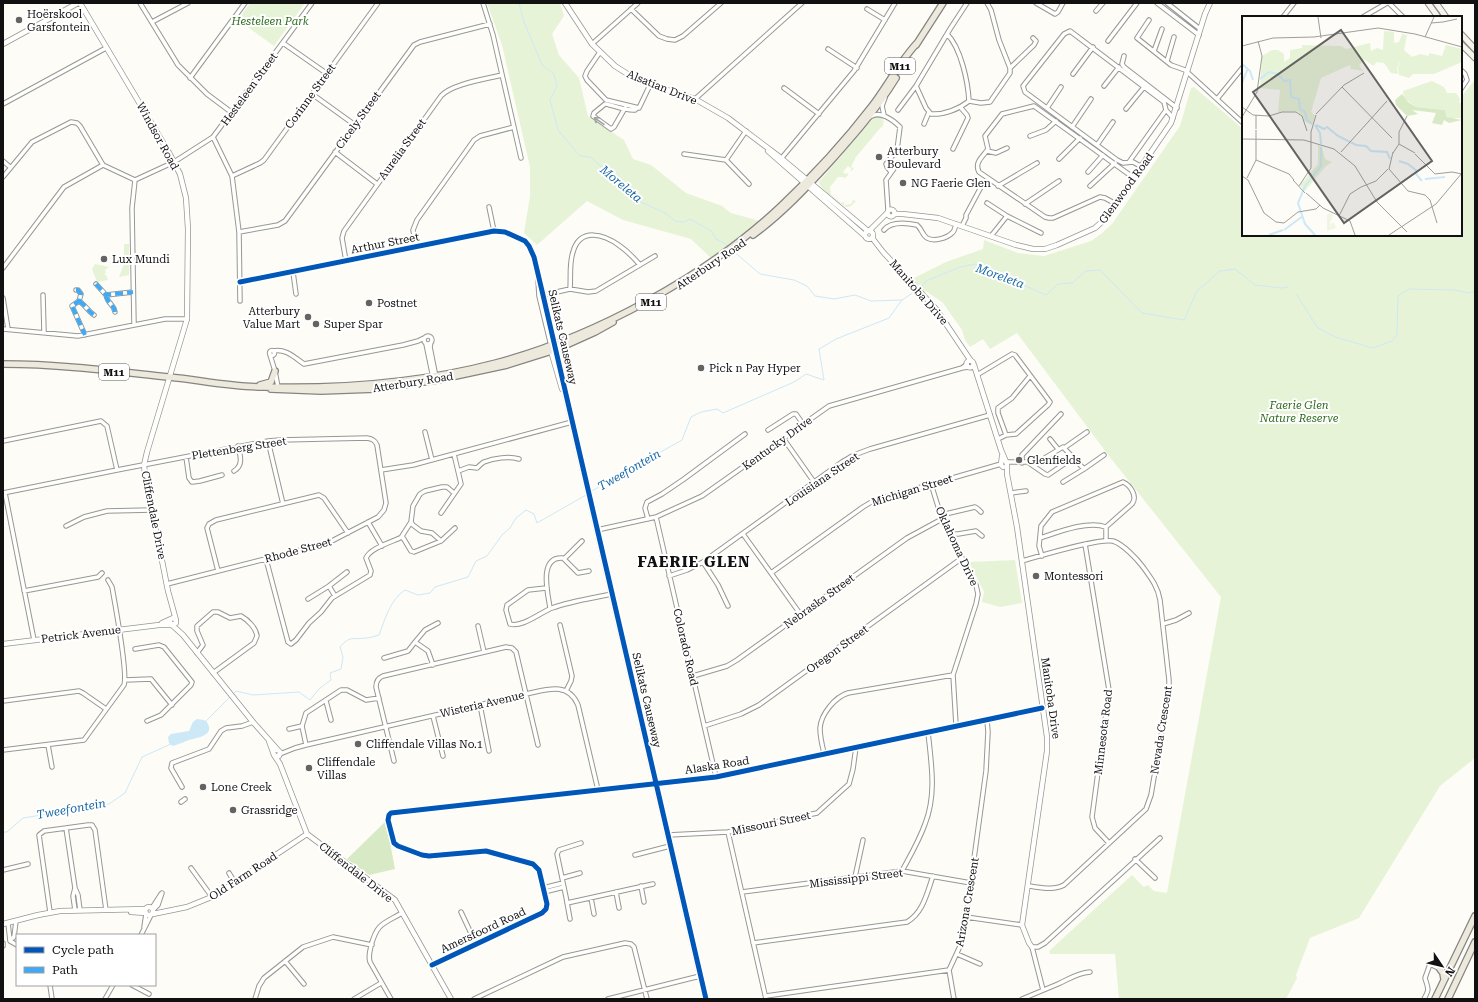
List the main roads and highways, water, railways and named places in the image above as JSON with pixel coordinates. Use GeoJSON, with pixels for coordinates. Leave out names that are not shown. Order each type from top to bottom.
{"type":"FeatureCollection","features":[{"type":"Feature","properties":{"kind":"main road","name":"Atterbury Road"},"geometry":{"type":"LineString","coordinates":[[3,364],[41,365],[170,377],[254,387],[278,388],[355,386],[435,378],[553,347],[595,332],[687,282],[741,242],[807,183],[868,118],[886,94],[942,3]]}},
{"type":"Feature","properties":{"kind":"main road"},"geometry":{"type":"LineString","coordinates":[[1428,3],[1437,16]]}},
{"type":"Feature","properties":{"kind":"main road"},"geometry":{"type":"LineString","coordinates":[[1436,3],[1445,16]]}},
{"type":"Feature","properties":{"kind":"main road"},"geometry":{"type":"LineString","coordinates":[[1462,35],[1475,48]]}},
{"type":"Feature","properties":{"kind":"main road","name":"Atterbury Road"},"geometry":{"type":"LineString","coordinates":[[807,183],[864,117],[918,42]]}},
{"type":"Feature","properties":{"kind":"main road"},"geometry":{"type":"LineString","coordinates":[[1462,45],[1475,58]]}},
{"type":"Feature","properties":{"kind":"main road"},"geometry":{"type":"LineString","coordinates":[[254,387],[271,382],[275,371]]}},
{"type":"Feature","properties":{"kind":"main road"},"geometry":{"type":"LineString","coordinates":[[1435,999],[1475,916]]}},
{"type":"Feature","properties":{"kind":"main road"},"geometry":{"type":"LineString","coordinates":[[1448,973],[1458,971],[1475,941]]}},
{"type":"Feature","properties":{"kind":"main road"},"geometry":{"type":"LineString","coordinates":[[1448,999],[1475,941]]}},
{"type":"Feature","properties":{"kind":"main road"},"geometry":{"type":"LineString","coordinates":[[1444,981],[1443,973],[1440,969],[1447,969],[1452,966]]}},
{"type":"Feature","properties":{"kind":"water"},"geometry":{"type":"Polygon","coordinates":[[[197,719],[207,722],[209,731],[206,734],[173,746],[169,743],[168,737],[171,734],[189,731],[193,722],[197,719]]]}},
{"type":"Feature","properties":{"kind":"waterway","name":"Moreleta"},"geometry":{"type":"LineString","coordinates":[[519,3],[524,22],[542,65],[554,74],[557,86],[550,100],[558,130],[580,156],[590,157],[627,187],[641,202],[665,213],[675,221],[684,222],[690,219],[711,231],[716,239],[728,246]]}},
{"type":"Feature","properties":{"kind":"waterway","name":"Moreleta"},"geometry":{"type":"LineString","coordinates":[[732,250],[760,274],[794,280],[807,286],[815,296],[834,299],[855,295],[871,301],[902,300],[917,290]]}},
{"type":"Feature","properties":{"kind":"waterway","name":"Moreleta"},"geometry":{"type":"LineString","coordinates":[[920,289],[926,281],[960,267],[975,264],[1046,295],[1058,284],[1072,283],[1086,271],[1100,270],[1142,313],[1184,320],[1197,291],[1220,271],[1235,269],[1255,285],[1281,288],[1288,287]]}},
{"type":"Feature","properties":{"kind":"waterway","name":"Moreleta"},"geometry":{"type":"LineString","coordinates":[[1297,295],[1317,327],[1335,337],[1373,348],[1392,341],[1397,335],[1398,296],[1409,289],[1455,290],[1469,293],[1475,291]]}},
{"type":"Feature","properties":{"kind":"waterway","name":"Tweefontein"},"geometry":{"type":"LineString","coordinates":[[590,492],[682,440],[691,417],[701,412],[717,409],[723,413],[794,382],[806,374],[824,380],[819,349],[836,339],[889,318],[902,300]]}},
{"type":"Feature","properties":{"kind":"waterway","name":"Tweefontein"},"geometry":{"type":"LineString","coordinates":[[233,694],[236,691],[253,695],[299,692],[310,700],[320,688],[331,680],[330,673],[341,669],[343,657],[340,647],[343,643],[349,639],[368,638],[379,635],[392,604],[395,599],[405,590],[418,595],[430,593],[435,587],[468,577],[476,561],[487,556],[502,535],[510,528],[516,518],[526,510],[534,514],[537,523],[586,495]]}},
{"type":"Feature","properties":{"kind":"waterway","name":"Tweefontein"},"geometry":{"type":"LineString","coordinates":[[205,722],[231,696]]}},
{"type":"Feature","properties":{"kind":"waterway","name":"Tweefontein"},"geometry":{"type":"LineString","coordinates":[[3,832],[7,832],[23,818],[109,804],[125,793],[142,757],[171,744]]}},
{"type":"Feature","properties":{"kind":"place","name":"Hoërskool Garsfontein"},"geometry":{"type":"Point","coordinates":[19,20]}},
{"type":"Feature","properties":{"kind":"place","name":"Atterbury Boulevard"},"geometry":{"type":"Point","coordinates":[879,157]}},
{"type":"Feature","properties":{"kind":"place","name":"NG Faerie Glen"},"geometry":{"type":"Point","coordinates":[903,183]}},
{"type":"Feature","properties":{"kind":"place","name":"Lux Mundi"},"geometry":{"type":"Point","coordinates":[104,259]}},
{"type":"Feature","properties":{"kind":"place","name":"Postnet"},"geometry":{"type":"Point","coordinates":[369,303]}},
{"type":"Feature","properties":{"kind":"place","name":"Atterbury Value Mart"},"geometry":{"type":"Point","coordinates":[308,317]}},
{"type":"Feature","properties":{"kind":"place","name":"Super Spar"},"geometry":{"type":"Point","coordinates":[316,324]}},
{"type":"Feature","properties":{"kind":"place","name":"Pick n Pay Hyper"},"geometry":{"type":"Point","coordinates":[701,368]}},
{"type":"Feature","properties":{"kind":"place","name":"Glenfields"},"geometry":{"type":"Point","coordinates":[1019,460]}},
{"type":"Feature","properties":{"kind":"place","name":"Montessori"},"geometry":{"type":"Point","coordinates":[1036,576]}},
{"type":"Feature","properties":{"kind":"place","name":"Cliffendale Villas No.1"},"geometry":{"type":"Point","coordinates":[358,744]}},
{"type":"Feature","properties":{"kind":"place","name":"Cliffendale Villas"},"geometry":{"type":"Point","coordinates":[309,768]}},
{"type":"Feature","properties":{"kind":"place","name":"Lone Creek"},"geometry":{"type":"Point","coordinates":[203,787]}},
{"type":"Feature","properties":{"kind":"place","name":"Grassridge"},"geometry":{"type":"Point","coordinates":[233,810]}},
{"type":"Feature","properties":{"kind":"district","name":"FAERIE GLEN"},"geometry":{"type":"Point","coordinates":[694,562]}},
{"type":"Feature","properties":{"kind":"park label","name":"Hesteleen Park"},"geometry":{"type":"Point","coordinates":[270,21]}},
{"type":"Feature","properties":{"kind":"park label","name":"Faerie Glen Nature Reserve"},"geometry":{"type":"Point","coordinates":[1299,411]}}]}
